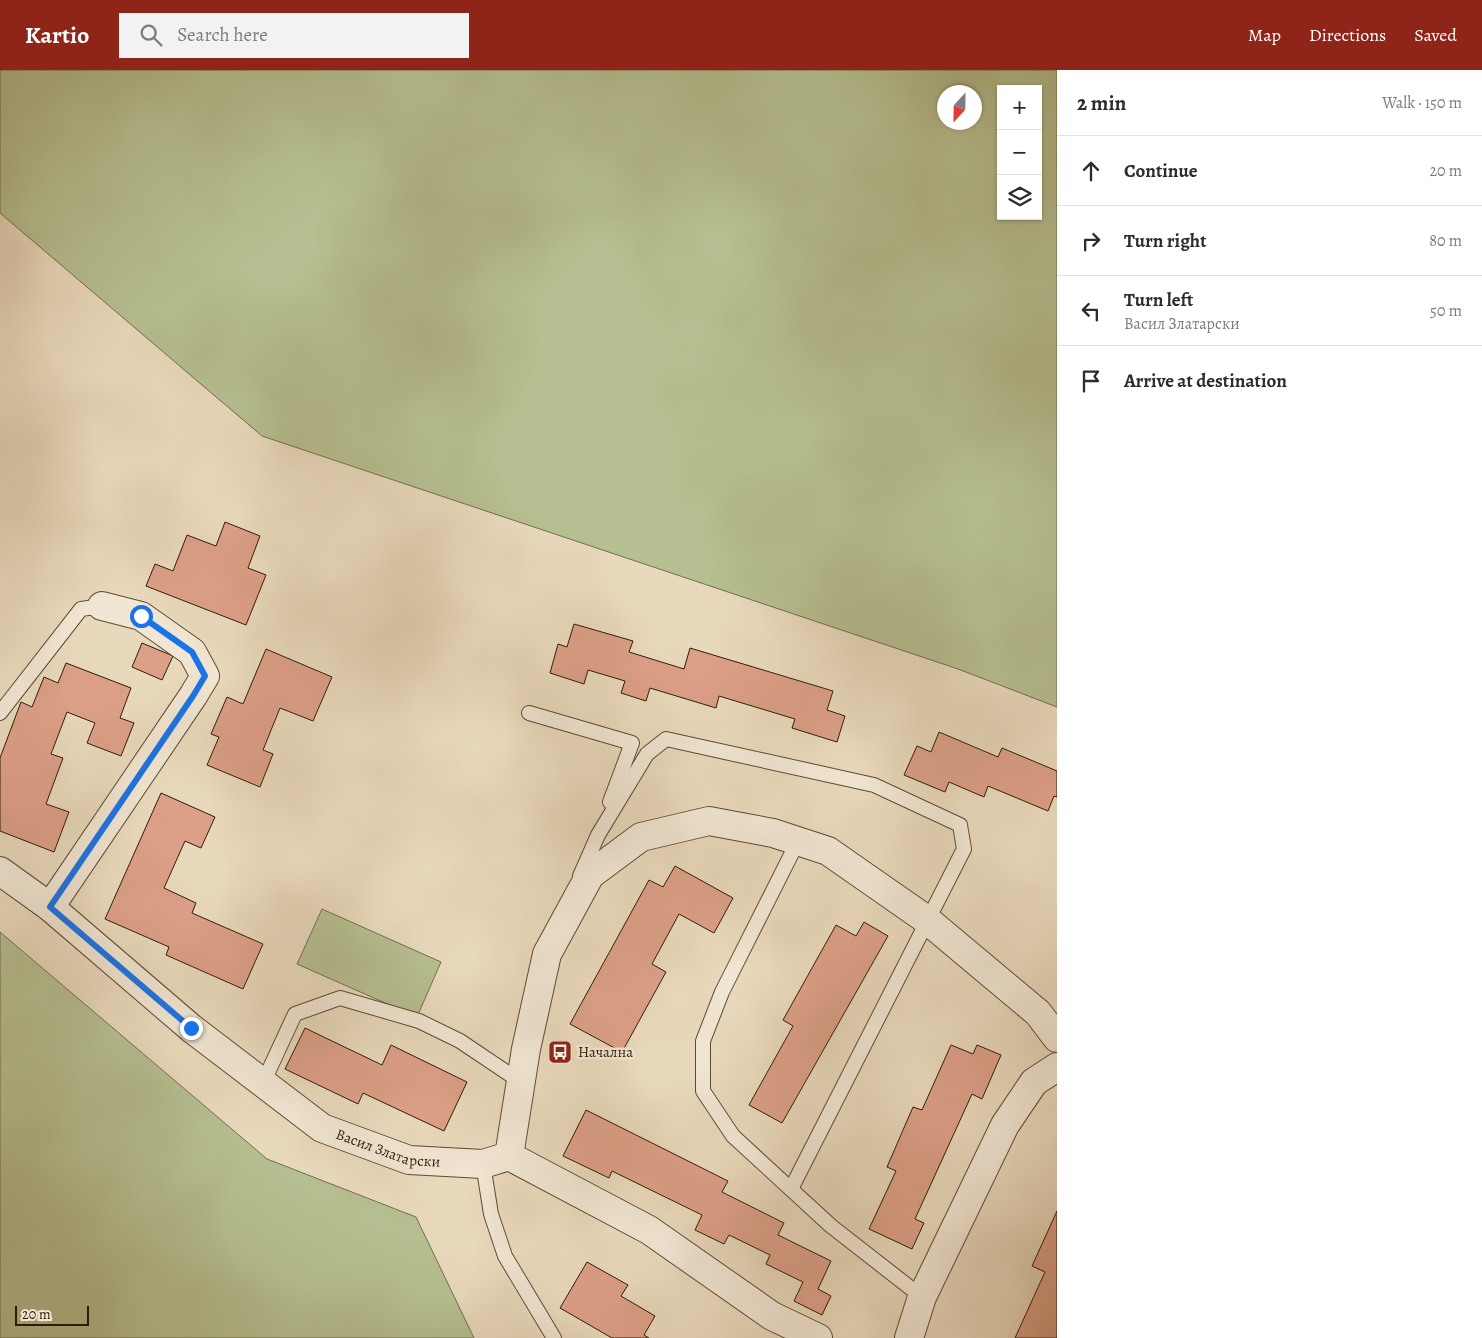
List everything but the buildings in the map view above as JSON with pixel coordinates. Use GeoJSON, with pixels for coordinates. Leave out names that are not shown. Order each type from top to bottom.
{"type":"FeatureCollection","features":[{"type":"Feature","properties":{"kind":"street"},"geometry":{"type":"LineString","coordinates":[[50,907],[205,676],[192,652],[141,616],[102,606]]}},
{"type":"Feature","properties":{"kind":"street"},"geometry":{"type":"LineString","coordinates":[[496,1160],[521,1082],[547,954],[590,875],[641,837],[709,821],[773,833],[828,851],[927,920],[1038,1014],[1057,1038]]}},
{"type":"Feature","properties":{"kind":"street","name":"Васил Златарски"},"geometry":{"type":"LineString","coordinates":[[0,871],[50,907],[191,1028],[322,1128],[409,1160],[496,1160],[649,1230],[772,1316],[818,1338]]}},
{"type":"Feature","properties":{"kind":"street"},"geometry":{"type":"LineString","coordinates":[[909,1338],[922,1297],[1005,1125],[1034,1082],[1057,1067]]}},
{"type":"Feature","properties":{"kind":"lane"},"geometry":{"type":"LineString","coordinates":[[0,713],[81,609],[102,606]]}},
{"type":"Feature","properties":{"kind":"lane"},"geometry":{"type":"LineString","coordinates":[[529,712],[632,743],[598,834],[547,954]]}},
{"type":"Feature","properties":{"kind":"lane"},"geometry":{"type":"LineString","coordinates":[[598,834],[647,754],[666,739],[874,785],[960,825],[964,849],[791,1189]]}},
{"type":"Feature","properties":{"kind":"lane"},"geometry":{"type":"LineString","coordinates":[[798,841],[722,992],[703,1041],[703,1091],[733,1136],[831,1226],[922,1297]]}},
{"type":"Feature","properties":{"kind":"lane"},"geometry":{"type":"LineString","coordinates":[[264,1084],[295,1014],[340,998],[420,1021],[460,1041],[521,1082]]}},
{"type":"Feature","properties":{"kind":"lane"},"geometry":{"type":"LineString","coordinates":[[496,1160],[491,1214],[505,1256],[554,1338]]}},
{"type":"Feature","properties":{"kind":"green space"},"geometry":{"type":"Polygon","coordinates":[[[0,70],[1057,70],[1057,707],[958,669],[262,436],[0,213],[0,70]]]}},
{"type":"Feature","properties":{"kind":"green space"},"geometry":{"type":"Polygon","coordinates":[[[322,909],[441,962],[417,1017],[297,964],[322,909]]]}},
{"type":"Feature","properties":{"kind":"green space"},"geometry":{"type":"Polygon","coordinates":[[[0,932],[267,1159],[416,1217],[474,1338],[0,1338],[0,932]]]}},
{"type":"Feature","properties":{"kind":"place","name":"Начална"},"geometry":{"type":"Point","coordinates":[560,1052]}},
{"type":"Feature","properties":{"kind":"route"},"geometry":{"type":"LineString","coordinates":[[141,616],[192,652],[205,676],[50,907],[191,1028]]}}]}
